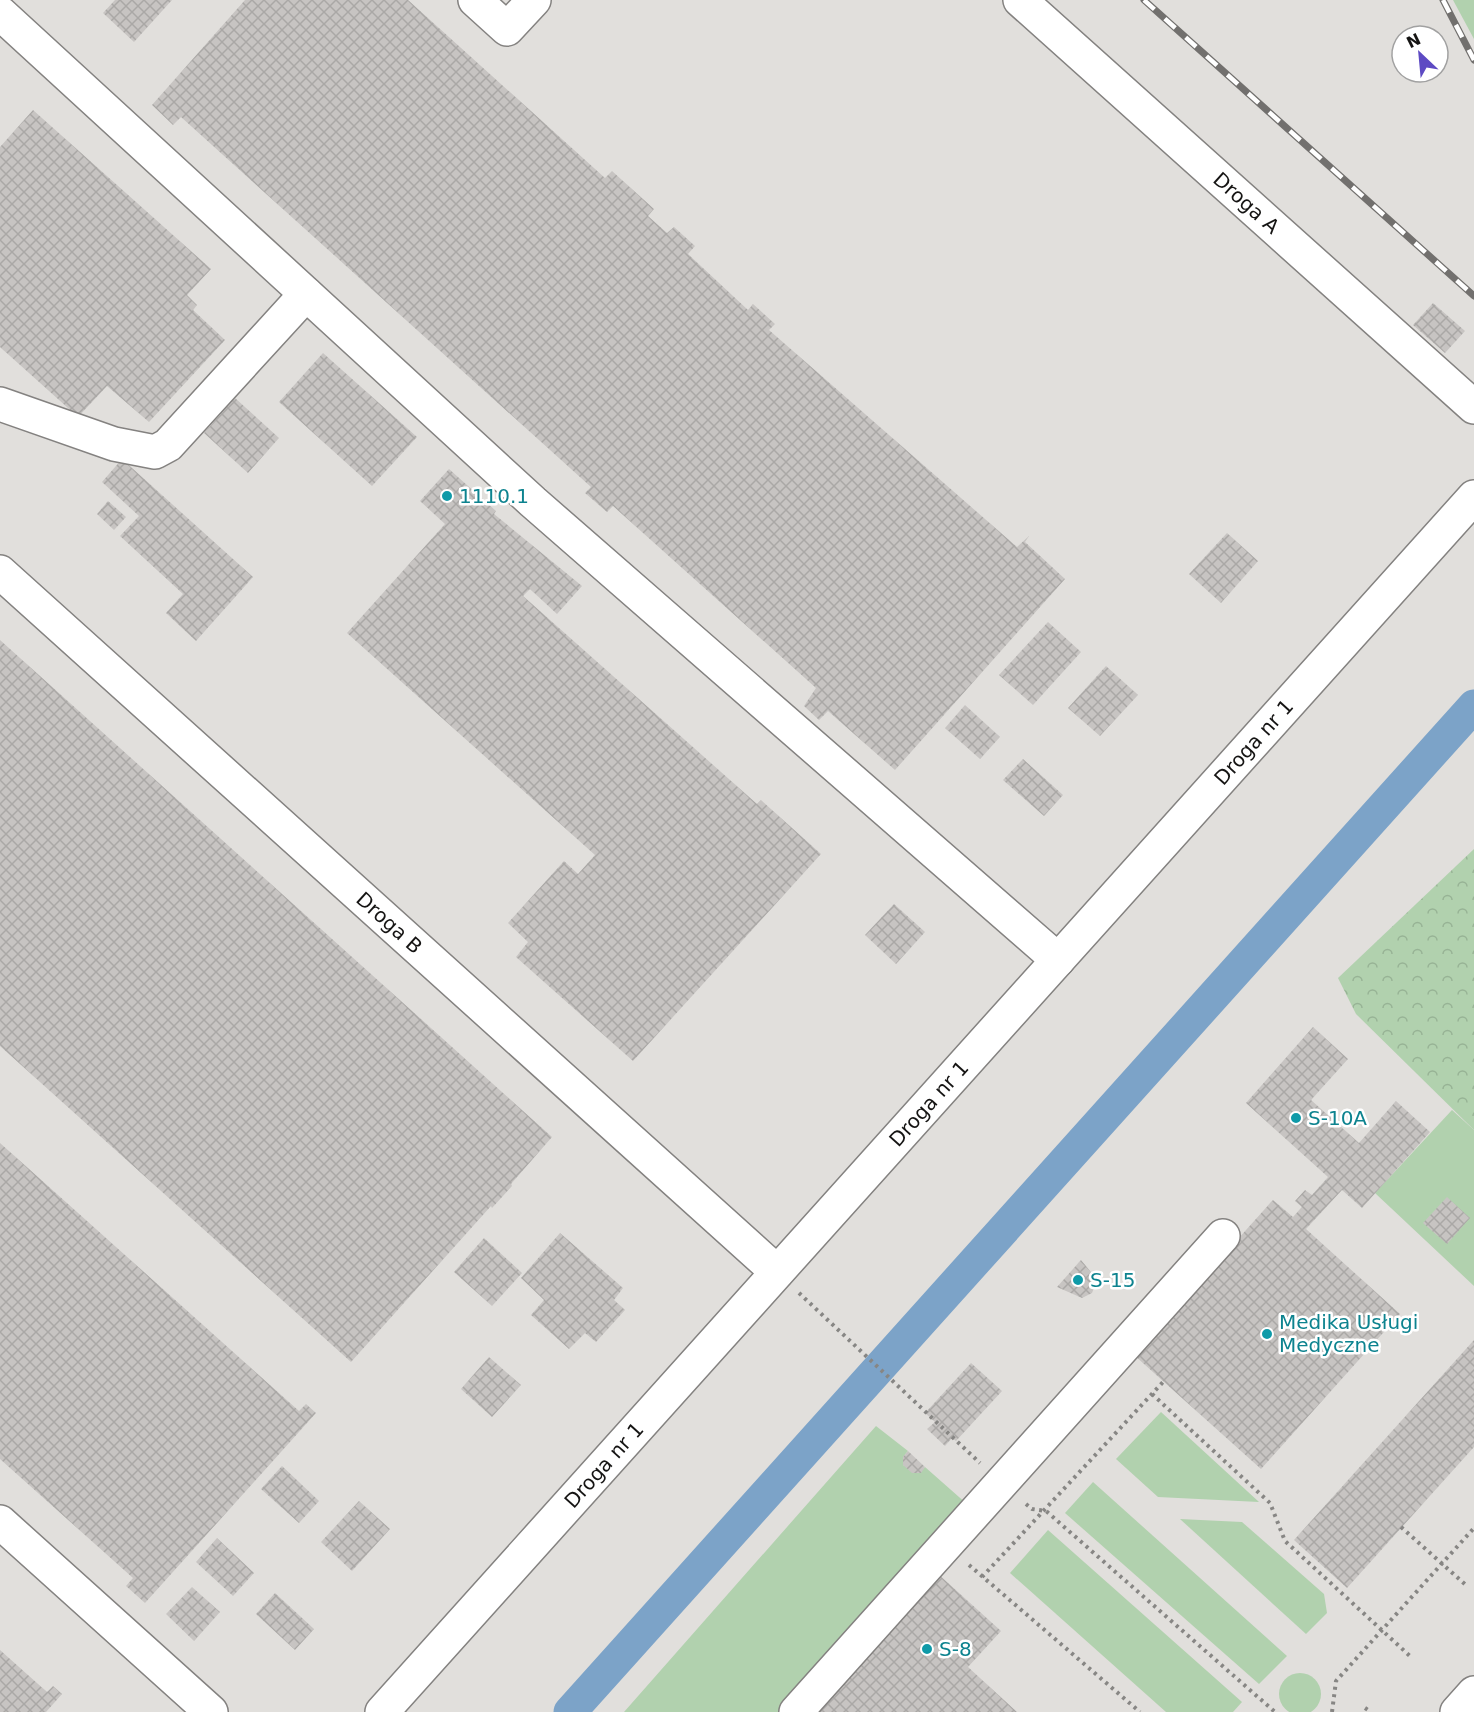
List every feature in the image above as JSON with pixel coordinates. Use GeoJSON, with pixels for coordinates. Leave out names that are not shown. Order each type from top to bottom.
{"type":"FeatureCollection","features":[{"type":"Feature","properties":{"kind":"lane"},"geometry":{"type":"LineString","coordinates":[[475,0],[507,29],[534,0]]}},
{"type":"Feature","properties":{"kind":"lane","name":"Droga A"},"geometry":{"type":"LineString","coordinates":[[1020,0],[1474,407]]}},
{"type":"Feature","properties":{"kind":"lane"},"geometry":{"type":"LineString","coordinates":[[0,14],[533,501],[1058,960]]}},
{"type":"Feature","properties":{"kind":"lane"},"geometry":{"type":"LineString","coordinates":[[0,404],[114,444],[155,452],[168,445],[306,294]]}},
{"type":"Feature","properties":{"kind":"lane","name":"Droga nr 1"},"geometry":{"type":"LineString","coordinates":[[382,1712],[1474,497]]}},
{"type":"Feature","properties":{"kind":"lane","name":"Droga B"},"geometry":{"type":"LineString","coordinates":[[0,572],[777,1272]]}},
{"type":"Feature","properties":{"kind":"lane"},"geometry":{"type":"LineString","coordinates":[[796,1712],[1223,1236]]}},
{"type":"Feature","properties":{"kind":"lane"},"geometry":{"type":"LineString","coordinates":[[0,1522],[211,1712]]}},
{"type":"Feature","properties":{"kind":"lane"},"geometry":{"type":"LineString","coordinates":[[1457,1712],[1474,1693]]}},
{"type":"Feature","properties":{"kind":"path"},"geometry":{"type":"LineString","coordinates":[[777,1272],[1001,1482],[1032,1509],[1046,1511],[1275,1712]]}},
{"type":"Feature","properties":{"kind":"path"},"geometry":{"type":"LineString","coordinates":[[982,1577],[1046,1511],[1164,1381]]}},
{"type":"Feature","properties":{"kind":"path"},"geometry":{"type":"LineString","coordinates":[[1152,1394],[1270,1503],[1285,1541],[1411,1658]]}},
{"type":"Feature","properties":{"kind":"path"},"geometry":{"type":"LineString","coordinates":[[1401,1527],[1467,1586]]}},
{"type":"Feature","properties":{"kind":"path"},"geometry":{"type":"LineString","coordinates":[[1332,1712],[1336,1681],[1474,1528]]}},
{"type":"Feature","properties":{"kind":"path"},"geometry":{"type":"LineString","coordinates":[[947,1544],[982,1577],[1140,1712]]}},
{"type":"Feature","properties":{"kind":"path"},"geometry":{"type":"LineString","coordinates":[[1365,1708],[1371,1712]]}},
{"type":"Feature","properties":{"kind":"green space"},"geometry":{"type":"Polygon","coordinates":[[[1453,0],[1474,0],[1474,39],[1453,0]]]}},
{"type":"Feature","properties":{"kind":"green space"},"geometry":{"type":"Polygon","coordinates":[[[1474,849],[1474,1130],[1356,1014],[1338,978],[1474,849]]]}},
{"type":"Feature","properties":{"kind":"green space"},"geometry":{"type":"Polygon","coordinates":[[[1452,1110],[1474,1130],[1474,1286],[1375,1193],[1452,1110]]]}},
{"type":"Feature","properties":{"kind":"green space"},"geometry":{"type":"Polygon","coordinates":[[[1161,1412],[1259,1502],[1158,1497],[1116,1459],[1161,1412]]]}},
{"type":"Feature","properties":{"kind":"green space"},"geometry":{"type":"Polygon","coordinates":[[[876,1426],[908,1451],[903,1457],[903,1465],[920,1472],[925,1467],[976,1512],[796,1712],[624,1712],[876,1426]]]}},
{"type":"Feature","properties":{"kind":"green space"},"geometry":{"type":"Polygon","coordinates":[[[1093,1482],[1287,1656],[1259,1684],[1065,1513],[1093,1482]]]}},
{"type":"Feature","properties":{"kind":"green space"},"geometry":{"type":"Polygon","coordinates":[[[1180,1519],[1242,1522],[1324,1594],[1327,1613],[1306,1634],[1180,1519]]]}},
{"type":"Feature","properties":{"kind":"green space"},"geometry":{"type":"Polygon","coordinates":[[[1048,1530],[1242,1702],[1233,1712],[1166,1712],[1010,1573],[1048,1530]]]}},
{"type":"Feature","properties":{"kind":"green space"},"geometry":{"type":"Polygon","coordinates":[[[1300,1673],[1315,1679],[1321,1694],[1315,1709],[1300,1715],[1285,1709],[1279,1694],[1285,1679],[1300,1673]]]}},
{"type":"Feature","properties":{"kind":"building"},"geometry":{"type":"Polygon","coordinates":[[[115,0],[172,0],[134,42],[103,13],[115,0]]]}},
{"type":"Feature","properties":{"kind":"building"},"geometry":{"type":"Polygon","coordinates":[[[245,0],[408,0],[605,178],[612,171],[654,209],[648,216],[667,233],[674,227],[695,246],[688,254],[748,310],[753,304],[775,324],[769,330],[1017,547],[1029,536],[1025,542],[1065,579],[895,770],[828,711],[819,720],[804,706],[816,688],[613,506],[607,512],[585,493],[591,487],[181,117],[173,125],[152,105],[245,0]]]}},
{"type":"Feature","properties":{"kind":"building"},"geometry":{"type":"Polygon","coordinates":[[[33,110],[211,269],[187,295],[197,305],[193,310],[225,340],[149,422],[107,386],[78,417],[0,347],[0,147],[33,110]]]}},
{"type":"Feature","properties":{"kind":"building"},"geometry":{"type":"Polygon","coordinates":[[[1433,303],[1465,331],[1445,353],[1413,325],[1433,303]]]}},
{"type":"Feature","properties":{"kind":"building"},"geometry":{"type":"Polygon","coordinates":[[[323,353],[417,437],[372,486],[279,402],[323,353]]]}},
{"type":"Feature","properties":{"kind":"building"},"geometry":{"type":"Polygon","coordinates":[[[235,398],[279,438],[248,473],[204,433],[235,398]]]}},
{"type":"Feature","properties":{"kind":"building"},"geometry":{"type":"Polygon","coordinates":[[[122,459],[253,577],[196,641],[166,613],[183,594],[120,536],[139,516],[102,482],[122,459]]]}},
{"type":"Feature","properties":{"kind":"building"},"geometry":{"type":"Polygon","coordinates":[[[449,469],[496,511],[494,514],[582,586],[557,614],[530,589],[523,596],[757,804],[761,800],[821,854],[633,1061],[516,957],[528,942],[508,923],[564,861],[578,874],[595,855],[347,633],[445,524],[420,501],[449,469]]]}},
{"type":"Feature","properties":{"kind":"building"},"geometry":{"type":"Polygon","coordinates":[[[108,501],[126,517],[114,530],[97,514],[108,501]]]}},
{"type":"Feature","properties":{"kind":"building"},"geometry":{"type":"Polygon","coordinates":[[[1227,533],[1258,561],[1221,603],[1189,574],[1227,533]]]}},
{"type":"Feature","properties":{"kind":"building"},"geometry":{"type":"Polygon","coordinates":[[[1048,622],[1081,652],[1033,705],[999,675],[1048,622]]]}},
{"type":"Feature","properties":{"kind":"building"},"geometry":{"type":"Polygon","coordinates":[[[0,640],[552,1137],[511,1184],[512,1186],[492,1208],[491,1206],[351,1362],[0,1046],[0,640]]]}},
{"type":"Feature","properties":{"kind":"building"},"geometry":{"type":"Polygon","coordinates":[[[1106,666],[1138,695],[1100,736],[1068,708],[1106,666]]]}},
{"type":"Feature","properties":{"kind":"building"},"geometry":{"type":"Polygon","coordinates":[[[965,705],[1000,737],[980,759],[945,728],[965,705]]]}},
{"type":"Feature","properties":{"kind":"building"},"geometry":{"type":"Polygon","coordinates":[[[1023,759],[1063,795],[1044,816],[1003,780],[1023,759]]]}},
{"type":"Feature","properties":{"kind":"building"},"geometry":{"type":"Polygon","coordinates":[[[894,904],[925,932],[896,964],[865,935],[894,904]]]}},
{"type":"Feature","properties":{"kind":"building","name":"Medika Usługi Medyczne"},"geometry":{"type":"Polygon","coordinates":[[[1313,1027],[1348,1059],[1311,1100],[1359,1143],[1396,1101],[1430,1132],[1362,1208],[1342,1190],[1306,1229],[1400,1314],[1261,1469],[1134,1355],[1273,1200],[1293,1217],[1302,1207],[1295,1201],[1305,1190],[1312,1195],[1328,1177],[1246,1103],[1313,1027]]]}},
{"type":"Feature","properties":{"kind":"building"},"geometry":{"type":"Polygon","coordinates":[[[0,1143],[299,1411],[306,1404],[316,1413],[145,1603],[126,1586],[133,1578],[0,1459],[0,1143]]]}},
{"type":"Feature","properties":{"kind":"building"},"geometry":{"type":"Polygon","coordinates":[[[1447,1197],[1470,1218],[1447,1244],[1423,1223],[1447,1197]]]}},
{"type":"Feature","properties":{"kind":"building"},"geometry":{"type":"Polygon","coordinates":[[[560,1233],[623,1288],[614,1300],[625,1310],[596,1342],[585,1333],[569,1349],[531,1315],[544,1300],[521,1278],[560,1233]]]}},
{"type":"Feature","properties":{"kind":"building"},"geometry":{"type":"Polygon","coordinates":[[[484,1238],[522,1273],[492,1306],[454,1272],[484,1238]]]}},
{"type":"Feature","properties":{"kind":"building","name":"S-15"},"geometry":{"type":"Polygon","coordinates":[[[1081,1260],[1095,1277],[1096,1283],[1092,1293],[1082,1298],[1057,1287],[1081,1260]]]}},
{"type":"Feature","properties":{"kind":"building"},"geometry":{"type":"Polygon","coordinates":[[[1474,1340],[1474,1447],[1347,1588],[1294,1540],[1474,1340]]]}},
{"type":"Feature","properties":{"kind":"building"},"geometry":{"type":"Polygon","coordinates":[[[489,1357],[521,1385],[492,1417],[461,1389],[489,1357]]]}},
{"type":"Feature","properties":{"kind":"building"},"geometry":{"type":"Polygon","coordinates":[[[971,1363],[1002,1391],[956,1441],[952,1438],[945,1446],[927,1429],[935,1422],[925,1413],[971,1363]]]}},
{"type":"Feature","properties":{"kind":"building"},"geometry":{"type":"Polygon","coordinates":[[[908,1451],[925,1467],[921,1473],[912,1473],[903,1465],[903,1457],[908,1451]]]}},
{"type":"Feature","properties":{"kind":"building"},"geometry":{"type":"Polygon","coordinates":[[[282,1466],[319,1501],[299,1523],[261,1489],[282,1466]]]}},
{"type":"Feature","properties":{"kind":"building"},"geometry":{"type":"Polygon","coordinates":[[[359,1501],[390,1529],[352,1571],[321,1542],[359,1501]]]}},
{"type":"Feature","properties":{"kind":"building"},"geometry":{"type":"Polygon","coordinates":[[[217,1538],[254,1573],[233,1596],[196,1562],[217,1538]]]}},
{"type":"Feature","properties":{"kind":"building","name":"S-8"},"geometry":{"type":"Polygon","coordinates":[[[937,1573],[1001,1631],[968,1667],[1017,1712],[813,1712],[937,1573]]]}},
{"type":"Feature","properties":{"kind":"building"},"geometry":{"type":"Polygon","coordinates":[[[192,1587],[220,1612],[194,1641],[166,1614],[192,1587]]]}},
{"type":"Feature","properties":{"kind":"building"},"geometry":{"type":"Polygon","coordinates":[[[275,1593],[314,1629],[295,1650],[256,1614],[275,1593]]]}},
{"type":"Feature","properties":{"kind":"building"},"geometry":{"type":"Polygon","coordinates":[[[0,1650],[47,1692],[53,1686],[62,1694],[46,1712],[0,1712],[0,1650]]]}},
{"type":"Feature","properties":{"kind":"waterway"},"geometry":{"type":"LineString","coordinates":[[570,1712],[1474,706]]}},
{"type":"Feature","properties":{"kind":"railway"},"geometry":{"type":"LineString","coordinates":[[1144,0],[1474,296]]}},
{"type":"Feature","properties":{"kind":"railway"},"geometry":{"type":"LineString","coordinates":[[1443,0],[1474,60]]}},
{"type":"Feature","properties":{"kind":"place","name":"1110.1"},"geometry":{"type":"Point","coordinates":[447,496]}},
{"type":"Feature","properties":{"kind":"place","name":"S-10A"},"geometry":{"type":"Point","coordinates":[1296,1118]}},
{"type":"Feature","properties":{"kind":"place","name":"S-15"},"geometry":{"type":"Point","coordinates":[1078,1280]}},
{"type":"Feature","properties":{"kind":"place","name":"Medika Usługi Medyczne"},"geometry":{"type":"Point","coordinates":[1267,1334]}},
{"type":"Feature","properties":{"kind":"place","name":"S-8"},"geometry":{"type":"Point","coordinates":[927,1649]}}]}
